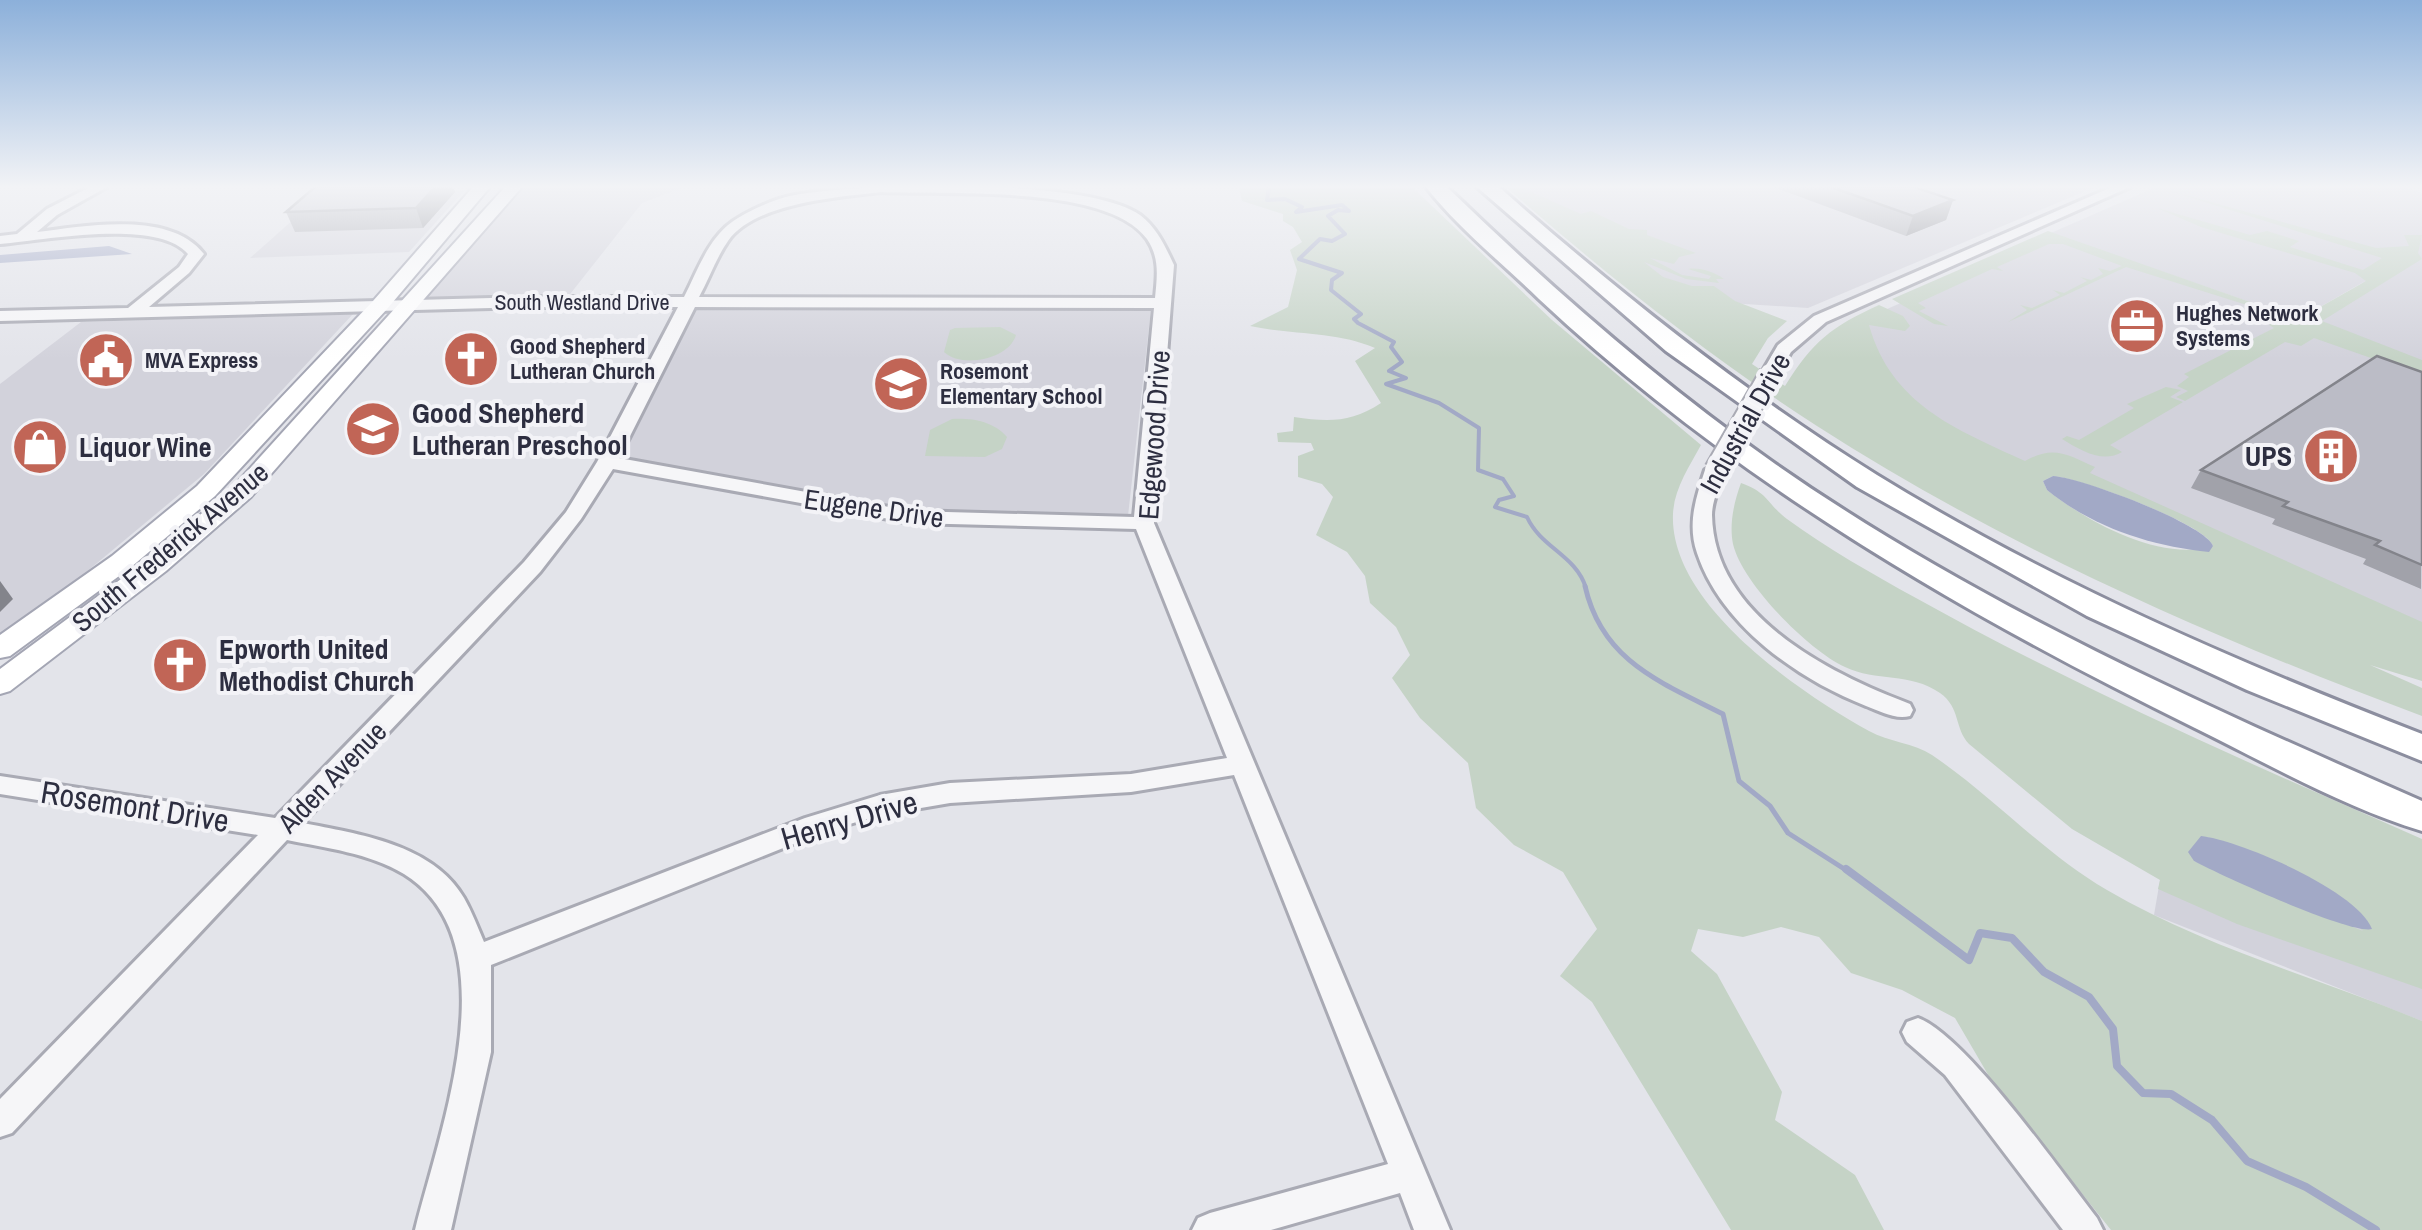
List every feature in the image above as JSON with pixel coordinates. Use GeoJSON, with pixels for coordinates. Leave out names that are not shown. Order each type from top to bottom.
{"type":"FeatureCollection","features":[{"type":"Feature","properties":{"kind":"highway"},"geometry":{"type":"LineString","coordinates":[[1496,244],[1676,404],[1868,538],[2012,623],[2225,730],[2422,817]]}},
{"type":"Feature","properties":{"kind":"highway"},"geometry":{"type":"LineString","coordinates":[[1553,244],[1637,317],[1797,435],[1898,500],[2039,578],[2422,748]]}},
{"type":"Feature","properties":{"kind":"highway"},"geometry":{"type":"LineString","coordinates":[[2227,664],[2422,729]]}},
{"type":"Feature","properties":{"kind":"highway"},"geometry":{"type":"LineString","coordinates":[[2227,664],[2422,739]]}},
{"type":"Feature","properties":{"kind":"main road"},"geometry":{"type":"LineString","coordinates":[[393,305],[439,244]]}},
{"type":"Feature","properties":{"kind":"main road"},"geometry":{"type":"LineString","coordinates":[[393,305],[455,244]]}},
{"type":"Feature","properties":{"kind":"main road","name":"South Frederick Avenue"},"geometry":{"type":"LineString","coordinates":[[0,649],[121,562],[206,491],[393,305]]}},
{"type":"Feature","properties":{"kind":"main road","name":"South Frederick Avenue"},"geometry":{"type":"LineString","coordinates":[[0,684],[158,565],[242,492],[286,448],[393,305]]}},
{"type":"Feature","properties":{"kind":"street"},"geometry":{"type":"LineString","coordinates":[[132,312],[184,270],[196,254],[192,244]]}},
{"type":"Feature","properties":{"kind":"street","name":"Edgewood Drive"},"geometry":{"type":"LineString","coordinates":[[687,301],[718,244]]}},
{"type":"Feature","properties":{"kind":"street","name":"Edgewood Drive"},"geometry":{"type":"LineString","coordinates":[[1157,244],[1162,252],[1164,303],[1144,523],[1432,1230]]}},
{"type":"Feature","properties":{"kind":"street","name":"Industrial Drive"},"geometry":{"type":"LineString","coordinates":[[1901,710],[1867,700],[1804,664],[1775,642],[1729,594],[1711,565],[1700,530],[1700,502],[1784,349],[1820,318],[1990,244]]}},
{"type":"Feature","properties":{"kind":"street","name":"South Westland Drive"},"geometry":{"type":"LineString","coordinates":[[0,316],[687,301],[1164,303]]}},
{"type":"Feature","properties":{"kind":"street","name":"Alden Avenue"},"geometry":{"type":"LineString","coordinates":[[0,1122],[532,567],[574,515],[608,462],[687,301]]}},
{"type":"Feature","properties":{"kind":"street","name":"Eugene Drive"},"geometry":{"type":"LineString","coordinates":[[608,462],[911,517],[1144,523]]}},
{"type":"Feature","properties":{"kind":"street","name":"Henry Drive"},"geometry":{"type":"LineString","coordinates":[[476,958],[814,826],[880,805],[950,792],[1131,783],[1242,765]]}},
{"type":"Feature","properties":{"kind":"street","name":"Rosemont Drive"},"geometry":{"type":"LineString","coordinates":[[0,785],[282,829],[370,848],[415,867],[452,902],[476,958],[475,1052],[433,1230]]}},
{"type":"Feature","properties":{"kind":"street"},"geometry":{"type":"LineString","coordinates":[[1918,1032],[1956,1066],[2085,1230]]}},
{"type":"Feature","properties":{"kind":"street"},"geometry":{"type":"LineString","coordinates":[[1210,1230],[1410,1174]]}},
{"type":"Feature","properties":{"kind":"shaded area"},"geometry":{"type":"Polygon","coordinates":[[[265,244],[416,244],[409,252],[250,258],[265,244]]]}},
{"type":"Feature","properties":{"kind":"shaded area"},"geometry":{"type":"Polygon","coordinates":[[[473,244],[609,244],[567,298],[424,301],[473,244]]]}},
{"type":"Feature","properties":{"kind":"shaded area"},"geometry":{"type":"Polygon","coordinates":[[[1583,244],[1959,244],[1808,308],[1651,298],[1583,244]]]}},
{"type":"Feature","properties":{"kind":"shaded area"},"geometry":{"type":"Polygon","coordinates":[[[2032,244],[2075,244],[2303,323],[2367,280],[2299,319],[2084,244],[2422,244],[2422,631],[2064,468],[2023,465],[1928,418],[1882,374],[1858,322],[2032,244]]]}},
{"type":"Feature","properties":{"kind":"shaded area","name":"Rosemont Elementary School"},"geometry":{"type":"Polygon","coordinates":[[[699,305],[1151,309],[1128,516],[916,511],[621,459],[699,305]]]}},
{"type":"Feature","properties":{"kind":"shaded area"},"geometry":{"type":"Polygon","coordinates":[[[353,314],[204,474],[61,593],[0,635],[0,384],[81,322],[353,314]]]}},
{"type":"Feature","properties":{"kind":"shaded area"},"geometry":{"type":"Polygon","coordinates":[[[2160,880],[2422,893],[2422,1021],[2154,915],[2160,880]]]}},
{"type":"Feature","properties":{"kind":"green space"},"geometry":{"type":"Polygon","coordinates":[[[1298,244],[1472,244],[1552,320],[1701,445],[1676,496],[1673,514],[1677,548],[1692,580],[1715,612],[1775,669],[1869,731],[1932,755],[2061,859],[2107,890],[2183,929],[2422,1021],[2422,1230],[2111,1230],[1990,1078],[1955,1018],[1902,990],[1851,973],[1819,937],[1781,927],[1743,937],[1698,929],[1691,951],[1717,974],[1782,1092],[1775,1120],[1855,1175],[1884,1230],[1731,1230],[1592,1002],[1560,976],[1597,929],[1563,872],[1514,845],[1476,808],[1468,763],[1420,718],[1392,678],[1410,655],[1396,627],[1370,603],[1365,576],[1347,552],[1316,535],[1333,497],[1322,484],[1298,477],[1298,456],[1314,450],[1311,443],[1278,442],[1277,433],[1293,431],[1294,417],[1339,419],[1381,403],[1355,361],[1375,348],[1345,339],[1250,326],[1288,307],[1297,270],[1290,250],[1298,244]]]}},
{"type":"Feature","properties":{"kind":"green space"},"geometry":{"type":"Polygon","coordinates":[[[1574,244],[1673,244],[1696,253],[1679,257],[1674,264],[1650,258],[1682,275],[1709,279],[1711,276],[1688,269],[1697,269],[1724,279],[1716,279],[1719,283],[1686,279],[1644,262],[1663,277],[1692,286],[1714,286],[1735,301],[1787,321],[1768,338],[1752,364],[1785,386],[1814,346],[1848,321],[1879,305],[1903,316],[1910,326],[1905,331],[1869,325],[1879,352],[1910,394],[1951,425],[2025,461],[2052,452],[2076,458],[2095,467],[2090,473],[2422,622],[2422,681],[2370,665],[2422,688],[2422,716],[2188,622],[1961,511],[1817,426],[1618,282],[1574,244]],[[2053,476],[2043,481],[2047,490],[2083,515],[2126,536],[2171,549],[2213,546],[2205,536],[2166,514],[2113,493],[2053,476]]]}},
{"type":"Feature","properties":{"kind":"green space"},"geometry":{"type":"Polygon","coordinates":[[[2017,244],[2048,244],[1997,267],[2003,271],[1992,269],[1918,303],[1926,308],[1919,311],[1948,326],[1934,324],[1892,299],[2017,244]]]}},
{"type":"Feature","properties":{"kind":"green space"},"geometry":{"type":"Polygon","coordinates":[[[2064,244],[2086,244],[2299,319],[2366,281],[2355,273],[2259,244],[2294,244],[2290,247],[2363,270],[2382,258],[2339,244],[2376,248],[2420,244],[2418,253],[2422,259],[2322,321],[2422,360],[2422,376],[2314,338],[2301,346],[2285,342],[2185,401],[2176,397],[2188,391],[2177,386],[2189,377],[2184,374],[2274,328],[2269,325],[2277,319],[2247,309],[2250,306],[2126,267],[2008,322],[2027,310],[2020,305],[2032,308],[2060,295],[2053,290],[2064,293],[2087,281],[2080,277],[2091,280],[2103,274],[2098,268],[2110,271],[2122,266],[2064,244]]]}},
{"type":"Feature","properties":{"kind":"green space"},"geometry":{"type":"Polygon","coordinates":[[[1000,327],[1016,335],[1012,343],[995,355],[962,360],[944,352],[950,330],[1000,327]]]}},
{"type":"Feature","properties":{"kind":"green space"},"geometry":{"type":"Polygon","coordinates":[[[2166,387],[2181,390],[2170,397],[2183,402],[2110,445],[2122,452],[2099,456],[2062,439],[2067,436],[2079,440],[2134,408],[2127,404],[2166,387]]]}},
{"type":"Feature","properties":{"kind":"green space"},"geometry":{"type":"Polygon","coordinates":[[[952,419],[974,420],[995,427],[1007,437],[1002,449],[985,457],[925,456],[930,430],[952,419]]]}},
{"type":"Feature","properties":{"kind":"green space"},"geometry":{"type":"Polygon","coordinates":[[[1741,483],[1850,560],[2040,664],[2422,839],[2422,989],[2237,924],[2158,889],[2160,880],[2072,829],[1969,744],[1951,705],[1940,693],[1917,682],[1857,672],[1813,646],[1778,614],[1739,560],[1732,529],[1741,483]],[[2207,837],[2194,861],[2363,931],[2300,873],[2207,837]]]}},
{"type":"Feature","properties":{"kind":"water"},"geometry":{"type":"Polygon","coordinates":[[[109,246],[132,254],[0,263],[0,255],[109,246]]]}},
{"type":"Feature","properties":{"kind":"water"},"geometry":{"type":"Polygon","coordinates":[[[2053,476],[2165,514],[2205,536],[2213,546],[2209,552],[2166,545],[2104,525],[2047,490],[2043,481],[2053,476]]]}},
{"type":"Feature","properties":{"kind":"water"},"geometry":{"type":"Polygon","coordinates":[[[2201,836],[2268,857],[2322,884],[2362,914],[2372,929],[2313,914],[2194,861],[2188,852],[2201,836]]]}},
{"type":"Feature","properties":{"kind":"building","name":"UPS"},"geometry":{"type":"Polygon","coordinates":[[[2377,356],[2422,372],[2422,565],[2375,545],[2380,541],[2283,506],[2288,502],[2201,470],[2377,356]]]}},
{"type":"Feature","properties":{"kind":"waterway"},"geometry":{"type":"LineString","coordinates":[[1314,244],[1299,259],[1342,273],[1332,280],[1331,290],[1361,314],[1354,319],[1358,323],[1394,342],[1391,347],[1402,362],[1389,371],[1406,378],[1386,384],[1439,403],[1479,428],[1478,470],[1503,479],[1514,496],[1499,500],[1495,507],[1527,517],[1541,537],[1575,567],[1586,588]]}},
{"type":"Feature","properties":{"kind":"waterway"},"geometry":{"type":"LineString","coordinates":[[1585,586],[1593,612],[1620,651],[1656,679],[1723,714],[1739,781],[1770,806],[1788,833],[1849,872]]}},
{"type":"Feature","properties":{"kind":"waterway"},"geometry":{"type":"LineString","coordinates":[[1846,869],[1969,960],[1980,933],[2012,938],[2044,972],[2089,997],[2113,1029],[2117,1066],[2143,1093],[2171,1094],[2212,1120],[2247,1161],[2306,1187],[2376,1230]]}},
{"type":"Feature","properties":{"kind":"place","name":"Hughes Network Systems"},"geometry":{"type":"Point","coordinates":[2137,326]}},
{"type":"Feature","properties":{"kind":"place","name":"Good Shepherd Lutheran Church"},"geometry":{"type":"Point","coordinates":[471,359]}},
{"type":"Feature","properties":{"kind":"place","name":"MVA Express"},"geometry":{"type":"Point","coordinates":[106,360]}},
{"type":"Feature","properties":{"kind":"place","name":"Rosemont Elementary School"},"geometry":{"type":"Point","coordinates":[901,384]}},
{"type":"Feature","properties":{"kind":"place","name":"Good Shepherd Lutheran Preschool"},"geometry":{"type":"Point","coordinates":[373,429]}},
{"type":"Feature","properties":{"kind":"place","name":"Liquor Wine"},"geometry":{"type":"Point","coordinates":[40,447]}},
{"type":"Feature","properties":{"kind":"place","name":"UPS"},"geometry":{"type":"Point","coordinates":[2331,456]}},
{"type":"Feature","properties":{"kind":"place","name":"Epworth United Methodist Church"},"geometry":{"type":"Point","coordinates":[180,665]}}]}
